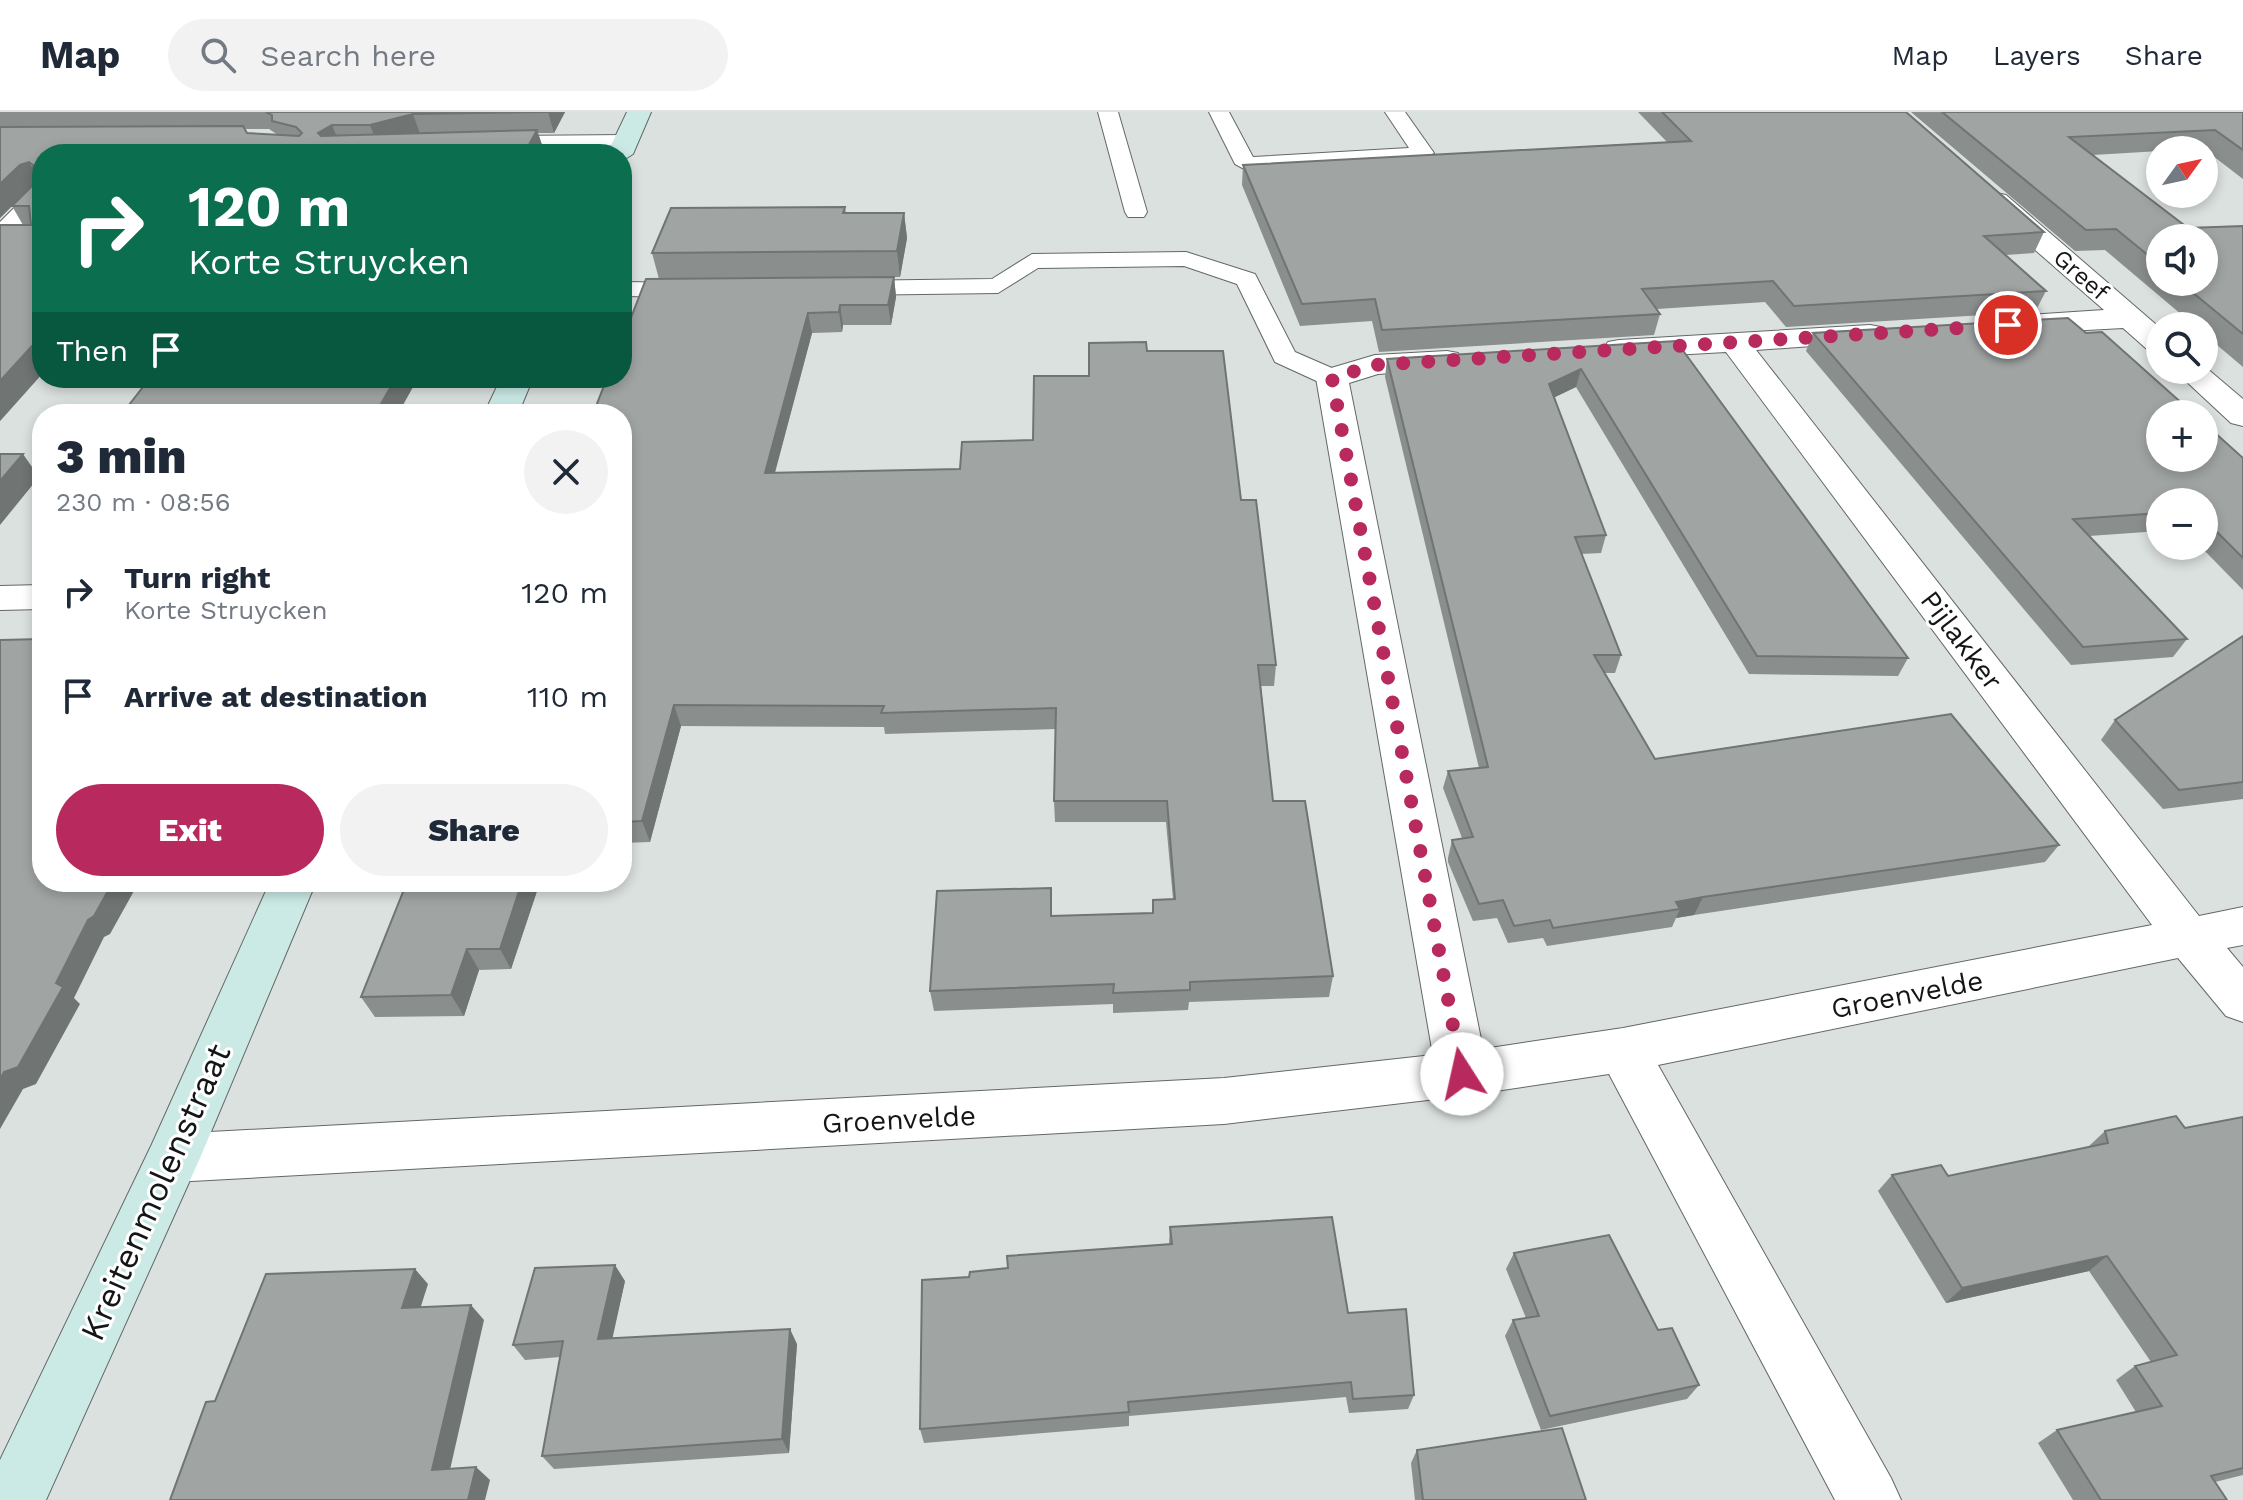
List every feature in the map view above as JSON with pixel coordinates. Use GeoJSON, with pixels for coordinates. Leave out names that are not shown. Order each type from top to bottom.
{"type":"FeatureCollection","features":[{"type":"Feature","properties":{"kind":"street"},"geometry":{"type":"LineString","coordinates":[[625,144],[639,112]]}},
{"type":"Feature","properties":{"kind":"street","name":"Greef"},"geometry":{"type":"LineString","coordinates":[[1975,184],[2146,332]]}},
{"type":"Feature","properties":{"kind":"street"},"geometry":{"type":"LineString","coordinates":[[1987,326],[2130,318]]}},
{"type":"Feature","properties":{"kind":"street"},"geometry":{"type":"LineString","coordinates":[[1593,351],[1892,332]]}},
{"type":"Feature","properties":{"kind":"street","name":"Pijlakker"},"geometry":{"type":"LineString","coordinates":[[1734,342],[2190,939]]}},
{"type":"Feature","properties":{"kind":"street"},"geometry":{"type":"LineString","coordinates":[[1462,1074],[1332,378],[1375,365],[1484,358]]}},
{"type":"Feature","properties":{"kind":"street"},"geometry":{"type":"LineString","coordinates":[[2206,384],[2243,416]]}},
{"type":"Feature","properties":{"kind":"street"},"geometry":{"type":"LineString","coordinates":[[0,598],[32,597]]}},
{"type":"Feature","properties":{"kind":"street","name":"Kreitenmolenstraat"},"geometry":{"type":"LineString","coordinates":[[14,1500],[173,1158],[289,892]]}},
{"type":"Feature","properties":{"kind":"street","name":"Groenvelde"},"geometry":{"type":"LineString","coordinates":[[173,1158],[1224,1101],[1462,1074],[1623,1050],[2243,926]]}},
{"type":"Feature","properties":{"kind":"street"},"geometry":{"type":"LineString","coordinates":[[2190,939],[2243,1001]]}},
{"type":"Feature","properties":{"kind":"street"},"geometry":{"type":"LineString","coordinates":[[1623,1050],[1869,1500]]}},
{"type":"Feature","properties":{"kind":"lane"},"geometry":{"type":"LineString","coordinates":[[1108,112],[1136,212]]}},
{"type":"Feature","properties":{"kind":"lane"},"geometry":{"type":"LineString","coordinates":[[1219,112],[1246,164],[1423,153],[1395,112]]}},
{"type":"Feature","properties":{"kind":"lane"},"geometry":{"type":"LineString","coordinates":[[468,142],[520,144]]}},
{"type":"Feature","properties":{"kind":"lane"},"geometry":{"type":"LineString","coordinates":[[0,237],[32,203]]}},
{"type":"Feature","properties":{"kind":"lane"},"geometry":{"type":"LineString","coordinates":[[0,237],[28,238]]}},
{"type":"Feature","properties":{"kind":"lane"},"geometry":{"type":"LineString","coordinates":[[828,288],[998,286],[1032,261],[1186,259],[1247,279],[1284,357],[1332,378]]}},
{"type":"Feature","properties":{"kind":"lane"},"geometry":{"type":"LineString","coordinates":[[632,289],[720,290]]}},
{"type":"Feature","properties":{"kind":"building"},"geometry":{"type":"Polygon","coordinates":[[[266,112],[548,112],[413,114],[370,125],[332,125],[318,133],[321,136],[537,130],[529,144],[32,144],[32,164],[29,162],[20,165],[0,184],[0,127],[243,126],[247,133],[299,136],[302,133],[296,127],[272,121],[272,115],[266,112]]]}},
{"type":"Feature","properties":{"kind":"building"},"geometry":{"type":"Polygon","coordinates":[[[1662,112],[1906,112],[2044,232],[1984,236],[2046,291],[1794,306],[1773,281],[1642,289],[1660,314],[1382,330],[1375,299],[1302,304],[1243,165],[1691,141],[1662,112]]]}},
{"type":"Feature","properties":{"kind":"building"},"geometry":{"type":"Polygon","coordinates":[[[1942,112],[2243,112],[2243,150],[2215,130],[2069,137],[2146,196],[2146,208],[2162,208],[2183,224],[2146,224],[2146,254],[2116,229],[2086,230],[1942,112]]]}},
{"type":"Feature","properties":{"kind":"building"},"geometry":{"type":"Polygon","coordinates":[[[32,186],[32,346],[0,381],[0,225],[31,225],[29,206],[12,206],[32,186]]]}},
{"type":"Feature","properties":{"kind":"building"},"geometry":{"type":"Polygon","coordinates":[[[845,207],[843,213],[904,213],[897,251],[652,253],[671,208],[845,207]]]}},
{"type":"Feature","properties":{"kind":"building"},"geometry":{"type":"Polygon","coordinates":[[[2243,226],[2243,334],[2197,296],[2218,296],[2218,227],[2243,226]]]}},
{"type":"Feature","properties":{"kind":"building"},"geometry":{"type":"Polygon","coordinates":[[[894,277],[888,305],[840,305],[839,312],[808,313],[765,473],[960,469],[962,442],[1033,440],[1034,376],[1089,376],[1089,343],[1146,342],[1147,351],[1223,351],[1241,500],[1256,500],[1276,665],[1258,665],[1273,801],[1305,801],[1333,976],[1190,982],[1190,990],[1113,993],[1114,984],[930,991],[937,891],[1051,888],[1051,916],[1153,913],[1153,900],[1175,899],[1167,801],[1054,801],[1056,708],[881,713],[884,706],[674,705],[642,821],[632,822],[632,404],[597,404],[603,388],[632,388],[632,315],[646,279],[894,277]]]}},
{"type":"Feature","properties":{"kind":"building"},"geometry":{"type":"Polygon","coordinates":[[[2068,318],[2086,333],[2102,332],[2146,371],[2146,384],[2160,384],[2178,400],[2146,400],[2146,472],[2218,472],[2218,436],[2243,458],[2243,558],[2218,533],[2218,488],[2146,488],[2146,514],[2073,519],[2187,639],[2083,647],[1813,333],[2068,318]]]}},
{"type":"Feature","properties":{"kind":"building"},"geometry":{"type":"Polygon","coordinates":[[[1676,341],[1908,658],[1757,656],[1581,369],[1549,384],[1606,535],[1575,537],[1621,655],[1594,655],[1655,759],[1951,714],[2059,845],[1703,897],[1676,902],[1680,909],[1553,928],[1550,920],[1514,926],[1503,900],[1479,904],[1452,840],[1473,837],[1448,771],[1488,767],[1387,359],[1676,341]]]}},
{"type":"Feature","properties":{"kind":"building"},"geometry":{"type":"Polygon","coordinates":[[[142,388],[390,388],[381,404],[130,404],[142,388]]]}},
{"type":"Feature","properties":{"kind":"building"},"geometry":{"type":"Polygon","coordinates":[[[0,454],[23,454],[0,481],[0,454]]]}},
{"type":"Feature","properties":{"kind":"building"},"geometry":{"type":"Polygon","coordinates":[[[2243,636],[2243,782],[2179,790],[2115,720],[2243,636]]]}},
{"type":"Feature","properties":{"kind":"building"},"geometry":{"type":"Polygon","coordinates":[[[32,639],[32,892],[107,892],[94,916],[88,920],[56,983],[63,987],[18,1067],[4,1072],[0,1079],[0,640],[32,639]]]}},
{"type":"Feature","properties":{"kind":"building"},"geometry":{"type":"Polygon","coordinates":[[[403,892],[519,892],[500,949],[467,949],[451,995],[361,997],[403,892]]]}},
{"type":"Feature","properties":{"kind":"building"},"geometry":{"type":"Polygon","coordinates":[[[2176,1116],[2185,1128],[2243,1117],[2243,1468],[2211,1476],[2227,1500],[2101,1500],[2057,1430],[2162,1406],[2135,1366],[2177,1355],[2107,1256],[1962,1288],[1892,1175],[1941,1165],[1948,1176],[2108,1143],[2105,1131],[2176,1116]]]}},
{"type":"Feature","properties":{"kind":"building"},"geometry":{"type":"Polygon","coordinates":[[[1332,1217],[1348,1313],[1406,1309],[1414,1395],[1353,1399],[1351,1382],[1128,1402],[1129,1412],[920,1429],[922,1280],[969,1277],[970,1272],[1008,1268],[1007,1256],[1172,1244],[1170,1227],[1332,1217]]]}},
{"type":"Feature","properties":{"kind":"building"},"geometry":{"type":"Polygon","coordinates":[[[1609,1235],[1658,1330],[1672,1328],[1699,1385],[1550,1416],[1513,1320],[1539,1316],[1514,1253],[1609,1235]]]}},
{"type":"Feature","properties":{"kind":"building"},"geometry":{"type":"Polygon","coordinates":[[[615,1265],[598,1339],[790,1329],[782,1439],[542,1456],[563,1341],[513,1345],[535,1268],[615,1265]]]}},
{"type":"Feature","properties":{"kind":"building"},"geometry":{"type":"Polygon","coordinates":[[[415,1269],[402,1308],[471,1305],[432,1470],[476,1467],[468,1500],[170,1500],[206,1402],[215,1401],[266,1274],[415,1269]]]}},
{"type":"Feature","properties":{"kind":"building"},"geometry":{"type":"Polygon","coordinates":[[[1562,1428],[1586,1500],[1423,1500],[1417,1450],[1562,1428]]]}},
{"type":"Feature","properties":{"kind":"route"},"geometry":{"type":"LineString","coordinates":[[1462,1074],[1332,378],[1375,365],[2008,325]]}}]}
